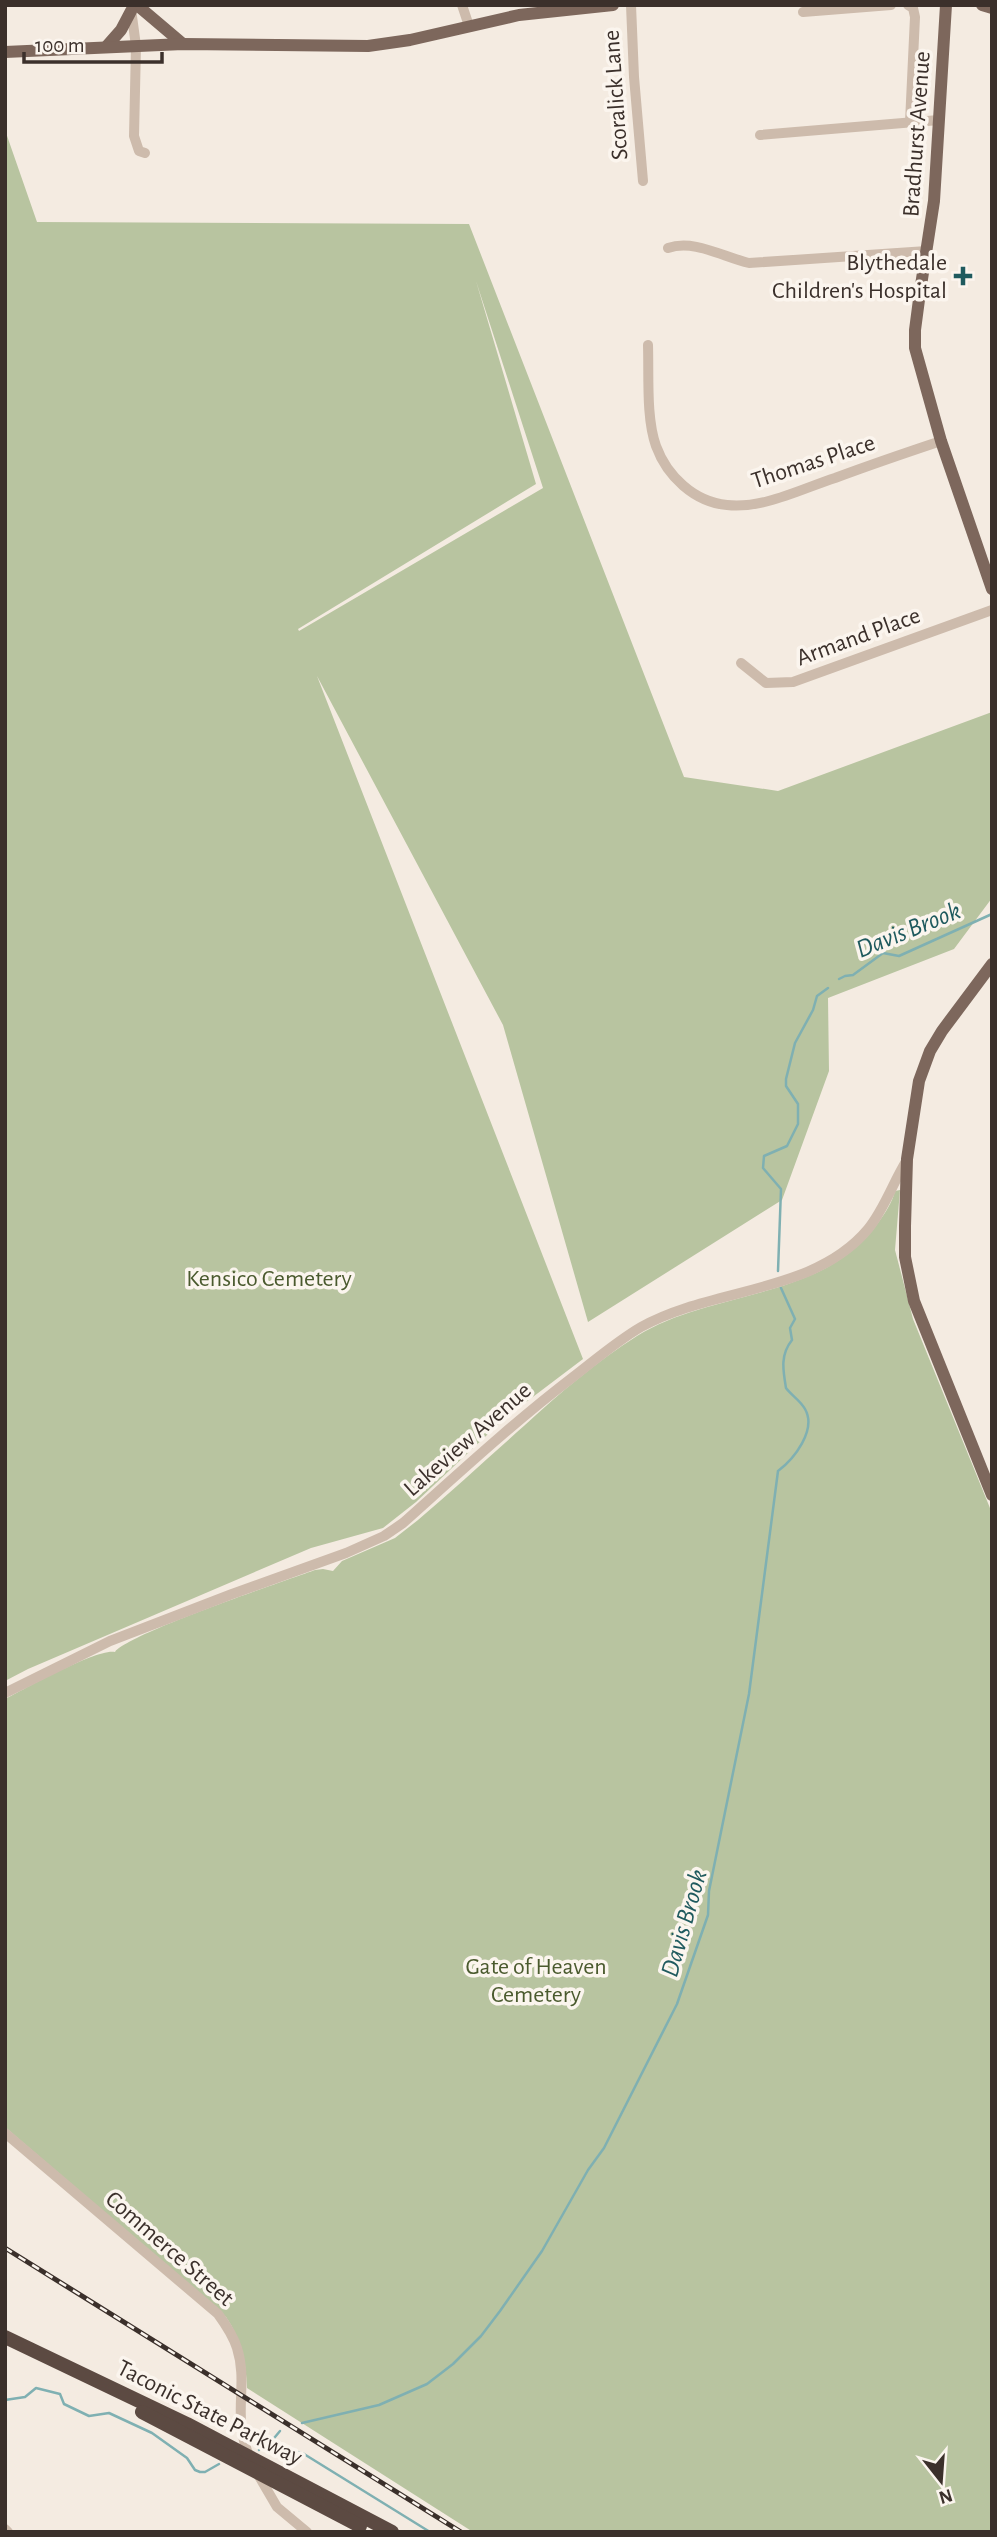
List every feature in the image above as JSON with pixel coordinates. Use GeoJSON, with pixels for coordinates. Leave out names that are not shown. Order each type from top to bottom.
{"type":"FeatureCollection","features":[{"type":"Feature","properties":{"kind":"highway","name":"Taconic State Parkway"},"geometry":{"type":"LineString","coordinates":[[5,2337],[106,2383],[392,2532]]}},
{"type":"Feature","properties":{"kind":"highway","name":"Taconic State Parkway"},"geometry":{"type":"LineString","coordinates":[[5,2347],[96,2389],[371,2532]]}},
{"type":"Feature","properties":{"kind":"main road"},"geometry":{"type":"LineString","coordinates":[[5,52],[183,44],[368,46],[410,40],[519,15],[613,5]]}},
{"type":"Feature","properties":{"kind":"main road","name":"Bradhurst Avenue"},"geometry":{"type":"LineString","coordinates":[[946,5],[934,201],[915,330],[915,348],[941,441],[992,589]]}},
{"type":"Feature","properties":{"kind":"main road"},"geometry":{"type":"LineString","coordinates":[[982,5],[992,8]]}},
{"type":"Feature","properties":{"kind":"main road"},"geometry":{"type":"LineString","coordinates":[[106,47],[121,30],[133,7],[183,44]]}},
{"type":"Feature","properties":{"kind":"main road"},"geometry":{"type":"LineString","coordinates":[[992,964],[942,1031],[930,1051],[919,1081],[907,1159],[905,1257],[910,1290],[923,1327],[992,1494]]}},
{"type":"Feature","properties":{"kind":"street"},"geometry":{"type":"LineString","coordinates":[[462,5],[469,26]]}},
{"type":"Feature","properties":{"kind":"street","name":"Scoralick Lane"},"geometry":{"type":"LineString","coordinates":[[631,5],[643,181]]}},
{"type":"Feature","properties":{"kind":"street"},"geometry":{"type":"LineString","coordinates":[[803,12],[819,8],[891,5]]}},
{"type":"Feature","properties":{"kind":"street"},"geometry":{"type":"LineString","coordinates":[[908,5],[913,8],[915,17],[910,122]]}},
{"type":"Feature","properties":{"kind":"street"},"geometry":{"type":"LineString","coordinates":[[133,7],[136,47],[134,136],[139,151],[145,153]]}},
{"type":"Feature","properties":{"kind":"street"},"geometry":{"type":"LineString","coordinates":[[760,135],[939,120]]}},
{"type":"Feature","properties":{"kind":"street"},"geometry":{"type":"LineString","coordinates":[[668,248],[676,245],[698,247],[749,263],[927,251]]}},
{"type":"Feature","properties":{"kind":"street","name":"Thomas Place"},"geometry":{"type":"LineString","coordinates":[[648,345],[651,421],[655,444],[663,463],[678,481],[712,502],[735,506],[751,505],[941,441]]}},
{"type":"Feature","properties":{"kind":"street","name":"Armand Place"},"geometry":{"type":"LineString","coordinates":[[741,663],[766,683],[793,682],[992,610]]}},
{"type":"Feature","properties":{"kind":"street","name":"Lakeview Avenue"},"geometry":{"type":"LineString","coordinates":[[5,1693],[110,1641],[346,1553],[384,1536],[532,1409],[642,1326],[694,1305],[808,1272],[837,1257],[852,1246],[875,1219],[907,1159]]}},
{"type":"Feature","properties":{"kind":"street","name":"Commerce Street"},"geometry":{"type":"LineString","coordinates":[[5,2133],[218,2314],[232,2334],[239,2353],[240,2427],[256,2472],[277,2507],[307,2532]]}},
{"type":"Feature","properties":{"kind":"green space","name":"Kensico Cemetery"},"geometry":{"type":"Polygon","coordinates":[[[5,130],[37,222],[469,224],[684,777],[778,791],[992,712],[992,898],[954,949],[828,998],[829,1071],[782,1200],[588,1322],[503,1025],[317,676],[583,1359],[505,1418],[416,1502],[383,1528],[311,1548],[5,1681],[5,130]],[[476,281],[536,484],[298,629],[299,631],[543,488],[476,281]]]}},
{"type":"Feature","properties":{"kind":"green space","name":"Gate of Heaven Cemetery"},"geometry":{"type":"Polygon","coordinates":[[[900,1190],[895,1250],[913,1319],[992,1513],[992,2532],[473,2532],[247,2388],[242,2351],[226,2317],[5,2127],[5,1699],[78,1662],[106,1652],[115,1652],[176,1621],[315,1570],[333,1571],[342,1561],[395,1538],[565,1389],[622,1346],[667,1321],[699,1309],[798,1281],[828,1267],[855,1248],[878,1223],[895,1191],[900,1190]]]}},
{"type":"Feature","properties":{"kind":"waterway","name":"Davis Brook"},"geometry":{"type":"LineString","coordinates":[[839,979],[853,975],[883,953],[899,956],[992,914]]}},
{"type":"Feature","properties":{"kind":"waterway","name":"Davis Brook"},"geometry":{"type":"LineString","coordinates":[[778,1271],[781,1189],[763,1168],[764,1156],[787,1146],[798,1124],[798,1104],[786,1086],[786,1079],[795,1043],[813,1010],[817,996],[828,988]]}},
{"type":"Feature","properties":{"kind":"waterway","name":"Davis Brook"},"geometry":{"type":"LineString","coordinates":[[302,2423],[379,2405],[427,2384],[453,2364],[481,2336],[542,2251],[588,2170],[604,2148],[677,2004],[708,1915],[709,1891],[749,1694],[778,1471],[797,1452],[808,1426],[805,1409],[786,1388],[784,1357],[792,1340],[790,1328],[795,1319],[781,1288]]}},
{"type":"Feature","properties":{"kind":"waterway","name":"Davis Brook"},"geometry":{"type":"LineString","coordinates":[[5,2400],[25,2397],[36,2388],[60,2394],[64,2404],[89,2416],[109,2413],[152,2433],[187,2458],[195,2470],[205,2472],[219,2464]]}},
{"type":"Feature","properties":{"kind":"waterway","name":"Davis Brook"},"geometry":{"type":"LineString","coordinates":[[259,2450],[270,2443],[280,2431]]}},
{"type":"Feature","properties":{"kind":"waterway"},"geometry":{"type":"LineString","coordinates":[[270,2443],[304,2454],[430,2532]]}},
{"type":"Feature","properties":{"kind":"railway"},"geometry":{"type":"LineString","coordinates":[[5,2248],[461,2532]]}},
{"type":"Feature","properties":{"kind":"place","name":"Blythedale Children's Hospital"},"geometry":{"type":"Point","coordinates":[963,276]}}]}
